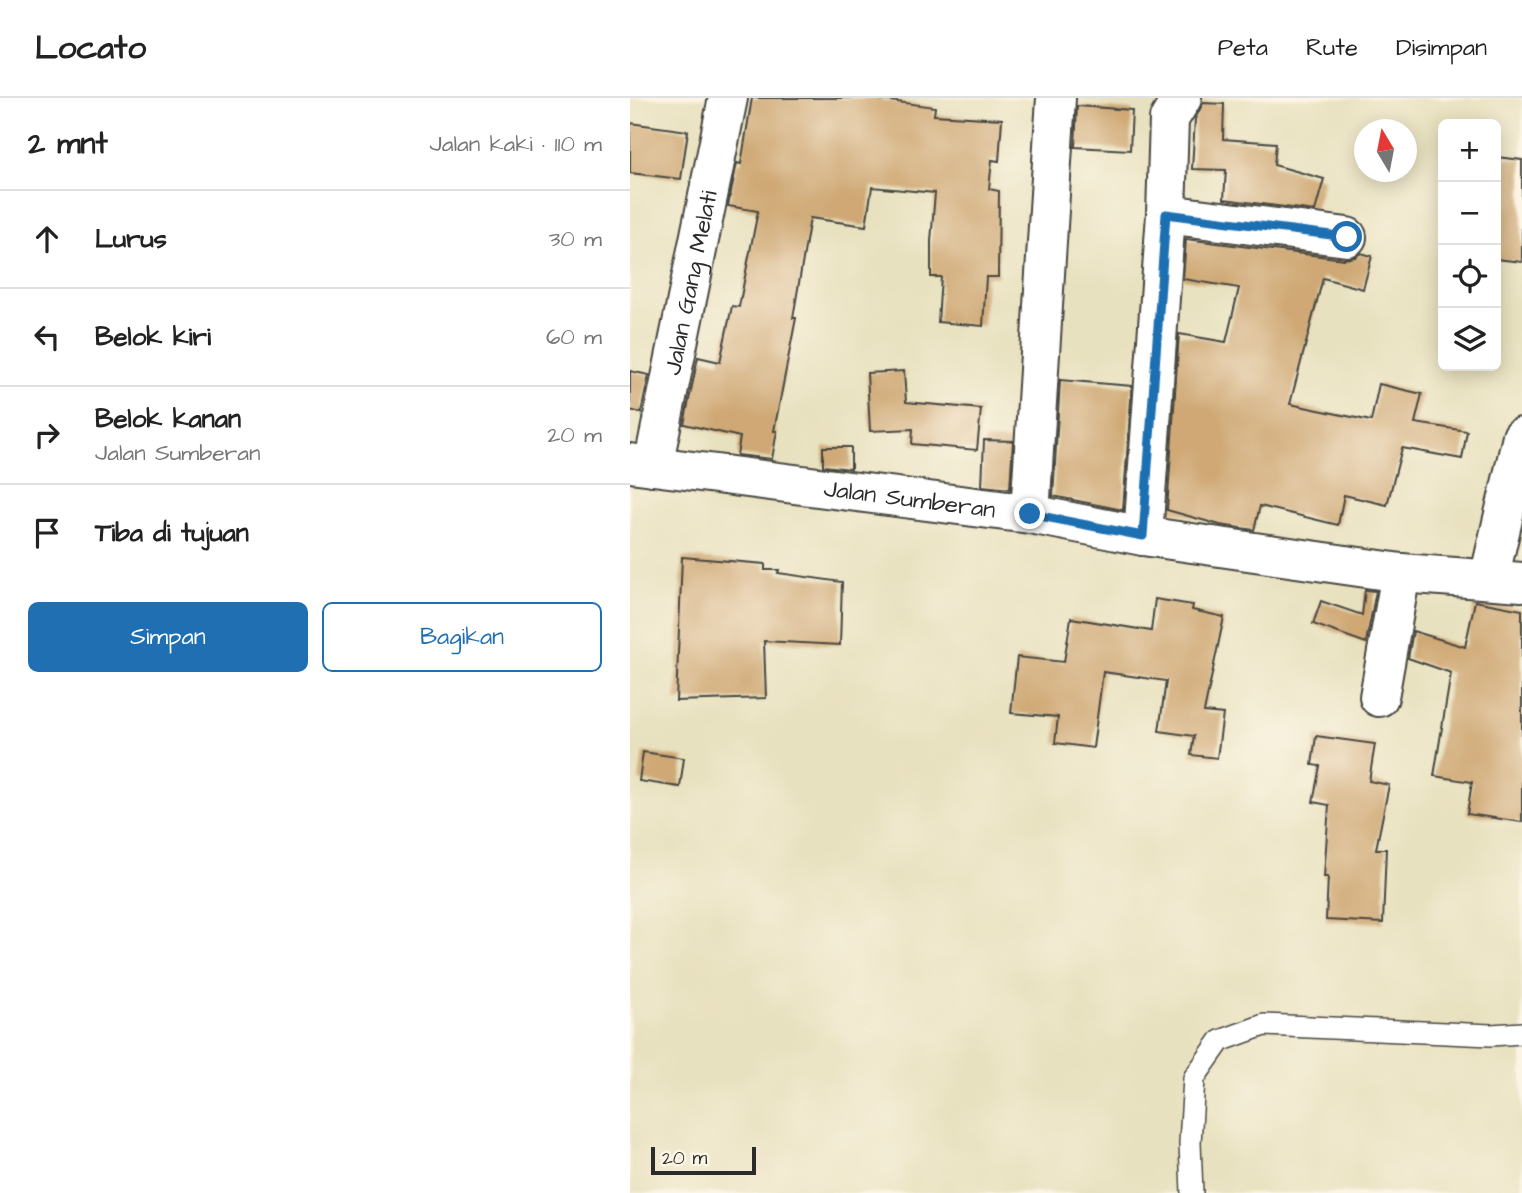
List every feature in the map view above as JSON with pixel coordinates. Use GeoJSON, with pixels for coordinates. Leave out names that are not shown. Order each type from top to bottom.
{"type":"FeatureCollection","features":[{"type":"Feature","properties":{"kind":"street","name":"Jalan Gang Melati"},"geometry":{"type":"LineString","coordinates":[[642,465],[729,98]]}},
{"type":"Feature","properties":{"kind":"street"},"geometry":{"type":"LineString","coordinates":[[1030,514],[1056,98]]}},
{"type":"Feature","properties":{"kind":"street"},"geometry":{"type":"LineString","coordinates":[[1143,536],[1166,214],[1169,118],[1180,98]]}},
{"type":"Feature","properties":{"kind":"street"},"geometry":{"type":"LineString","coordinates":[[1166,214],[1347,237]]}},
{"type":"Feature","properties":{"kind":"street"},"geometry":{"type":"LineString","coordinates":[[1505,581],[1522,437]]}},
{"type":"Feature","properties":{"kind":"street","name":"Jalan Sumberan"},"geometry":{"type":"LineString","coordinates":[[642,465],[1030,514],[1143,536],[1401,573],[1505,581]]}},
{"type":"Feature","properties":{"kind":"street"},"geometry":{"type":"LineString","coordinates":[[1379,697],[1401,573]]}},
{"type":"Feature","properties":{"kind":"lane"},"geometry":{"type":"LineString","coordinates":[[1192,1193],[1190,1143],[1194,1078],[1220,1041],[1264,1025],[1491,1035],[1522,1032]]}},
{"type":"Feature","properties":{"kind":"building"},"geometry":{"type":"Polygon","coordinates":[[[752,98],[883,98],[882,100],[935,107],[934,115],[1002,119],[999,161],[992,160],[989,189],[999,191],[998,277],[986,277],[983,326],[938,322],[941,277],[931,277],[935,193],[872,187],[866,226],[810,218],[793,318],[796,318],[774,431],[777,431],[772,459],[737,455],[740,437],[684,424],[698,357],[720,362],[732,306],[739,307],[758,211],[728,206],[737,163],[741,164],[752,98]]]}},
{"type":"Feature","properties":{"kind":"building"},"geometry":{"type":"Polygon","coordinates":[[[1203,103],[1224,104],[1223,139],[1276,143],[1274,165],[1324,179],[1315,211],[1224,199],[1226,170],[1192,169],[1195,119],[1203,103]]]}},
{"type":"Feature","properties":{"kind":"building"},"geometry":{"type":"Polygon","coordinates":[[[1077,106],[1132,110],[1130,150],[1075,147],[1077,106]]]}},
{"type":"Feature","properties":{"kind":"building"},"geometry":{"type":"Polygon","coordinates":[[[630,123],[688,131],[681,179],[630,173],[630,123]]]}},
{"type":"Feature","properties":{"kind":"building"},"geometry":{"type":"Polygon","coordinates":[[[1501,158],[1522,160],[1522,262],[1501,260],[1501,158]]]}},
{"type":"Feature","properties":{"kind":"building"},"geometry":{"type":"Polygon","coordinates":[[[1186,239],[1344,259],[1361,253],[1372,256],[1363,289],[1323,278],[1290,404],[1371,421],[1379,384],[1422,394],[1415,423],[1467,431],[1462,459],[1402,448],[1387,505],[1344,495],[1338,525],[1260,506],[1254,530],[1220,525],[1167,510],[1179,334],[1226,342],[1239,288],[1183,279],[1186,239]]]}},
{"type":"Feature","properties":{"kind":"building"},"geometry":{"type":"Polygon","coordinates":[[[630,371],[649,375],[641,413],[630,410],[630,371]]]}},
{"type":"Feature","properties":{"kind":"building"},"geometry":{"type":"Polygon","coordinates":[[[904,371],[906,402],[981,409],[977,450],[912,444],[913,429],[870,431],[867,373],[904,371]]]}},
{"type":"Feature","properties":{"kind":"building"},"geometry":{"type":"Polygon","coordinates":[[[1060,380],[1132,386],[1123,510],[1053,496],[1060,380]]]}},
{"type":"Feature","properties":{"kind":"building"},"geometry":{"type":"Polygon","coordinates":[[[984,440],[1013,441],[1010,489],[982,486],[984,440]]]}},
{"type":"Feature","properties":{"kind":"building"},"geometry":{"type":"Polygon","coordinates":[[[823,447],[851,447],[851,469],[823,466],[823,447]]]}},
{"type":"Feature","properties":{"kind":"building"},"geometry":{"type":"Polygon","coordinates":[[[682,557],[765,564],[765,570],[779,570],[778,573],[842,582],[840,645],[764,641],[766,698],[676,701],[682,557]]]}},
{"type":"Feature","properties":{"kind":"building"},"geometry":{"type":"Polygon","coordinates":[[[1365,590],[1376,591],[1366,643],[1313,624],[1321,601],[1362,615],[1365,590]]]}},
{"type":"Feature","properties":{"kind":"building"},"geometry":{"type":"Polygon","coordinates":[[[1155,599],[1193,605],[1192,610],[1224,617],[1204,712],[1223,714],[1217,758],[1191,755],[1194,736],[1159,731],[1166,681],[1103,672],[1093,748],[1055,743],[1058,717],[1011,713],[1017,657],[1064,662],[1071,618],[1151,631],[1155,599]]]}},
{"type":"Feature","properties":{"kind":"building"},"geometry":{"type":"Polygon","coordinates":[[[1475,601],[1522,610],[1522,822],[1467,814],[1472,782],[1434,776],[1451,673],[1408,658],[1413,631],[1465,647],[1475,601]]]}},
{"type":"Feature","properties":{"kind":"building"},"geometry":{"type":"Polygon","coordinates":[[[1316,736],[1375,744],[1369,781],[1389,785],[1376,849],[1386,849],[1383,923],[1326,920],[1328,877],[1324,877],[1329,805],[1313,802],[1320,766],[1312,765],[1316,736]]]}},
{"type":"Feature","properties":{"kind":"building"},"geometry":{"type":"Polygon","coordinates":[[[643,752],[684,758],[680,787],[639,781],[643,752]]]}},
{"type":"Feature","properties":{"kind":"route"},"geometry":{"type":"LineString","coordinates":[[1030,514],[1143,536],[1166,214],[1347,237]]}}]}
